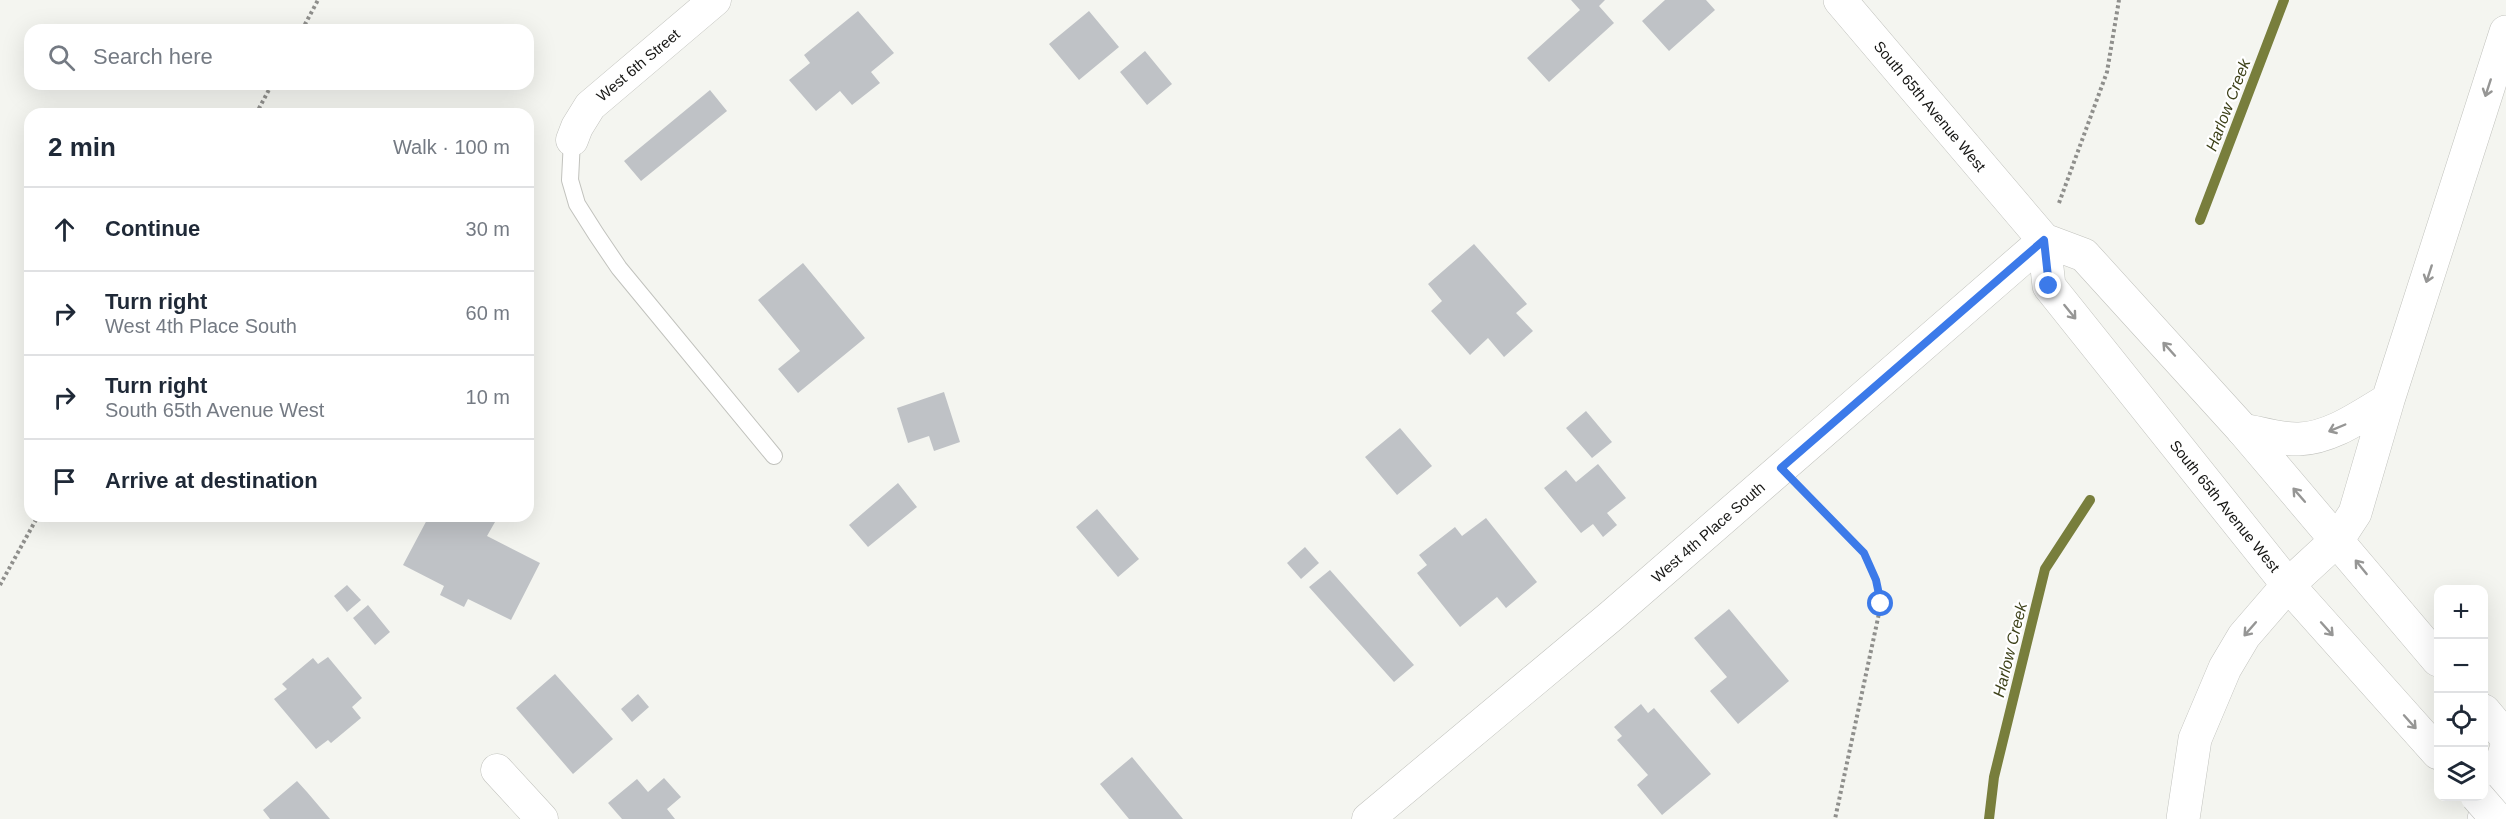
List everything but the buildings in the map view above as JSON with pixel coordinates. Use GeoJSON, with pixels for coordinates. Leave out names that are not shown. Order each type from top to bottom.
{"type":"FeatureCollection","features":[{"type":"Feature","properties":{"kind":"main road","name":"South 65th Avenue West"},"geometry":{"type":"LineString","coordinates":[[1840,0],[2044,240],[2084,255],[2243,430],[2434,654]]}},
{"type":"Feature","properties":{"kind":"main road"},"geometry":{"type":"LineString","coordinates":[[2183,819],[2195,739],[2225,668],[2244,636],[2288,585],[2338,539],[2355,513],[2388,400],[2506,32]]}},
{"type":"Feature","properties":{"kind":"main road","name":"South 65th Avenue West"},"geometry":{"type":"LineString","coordinates":[[2044,240],[2049,286],[2288,585],[2434,748]]}},
{"type":"Feature","properties":{"kind":"main road"},"geometry":{"type":"LineString","coordinates":[[2243,430],[2299,439],[2314,436],[2337,429],[2388,400]]}},
{"type":"Feature","properties":{"kind":"main road"},"geometry":{"type":"LineString","coordinates":[[2488,716],[2506,736]]}},
{"type":"Feature","properties":{"kind":"main road"},"geometry":{"type":"LineString","coordinates":[[2484,819],[2506,749]]}},
{"type":"Feature","properties":{"kind":"main road"},"geometry":{"type":"LineString","coordinates":[[2481,801],[2497,819]]}},
{"type":"Feature","properties":{"kind":"street","name":"West 6th Street"},"geometry":{"type":"LineString","coordinates":[[572,140],[590,106],[715,0]]}},
{"type":"Feature","properties":{"kind":"street","name":"West 4th Place South"},"geometry":{"type":"LineString","coordinates":[[1368,819],[1610,617],[2044,240]]}},
{"type":"Feature","properties":{"kind":"street"},"geometry":{"type":"LineString","coordinates":[[497,770],[542,819]]}},
{"type":"Feature","properties":{"kind":"lane"},"geometry":{"type":"LineString","coordinates":[[572,140],[570,180],[577,204],[596,234],[619,268],[774,456]]}},
{"type":"Feature","properties":{"kind":"path"},"geometry":{"type":"LineString","coordinates":[[305,24],[318,0]]}},
{"type":"Feature","properties":{"kind":"path"},"geometry":{"type":"LineString","coordinates":[[2044,240],[2107,72],[2119,0]]}},
{"type":"Feature","properties":{"kind":"path"},"geometry":{"type":"LineString","coordinates":[[259,108],[270,90]]}},
{"type":"Feature","properties":{"kind":"path"},"geometry":{"type":"LineString","coordinates":[[1781,468],[1864,553],[1876,580],[1881,604],[1835,819]]}},
{"type":"Feature","properties":{"kind":"path"},"geometry":{"type":"LineString","coordinates":[[0,585],[35,522]]}},
{"type":"Feature","properties":{"kind":"waterway","name":"Harlow Creek"},"geometry":{"type":"LineString","coordinates":[[2200,220],[2284,0]]}},
{"type":"Feature","properties":{"kind":"waterway","name":"Harlow Creek"},"geometry":{"type":"LineString","coordinates":[[1989,819],[1994,777],[2045,569],[2090,500]]}},
{"type":"Feature","properties":{"kind":"route"},"geometry":{"type":"LineString","coordinates":[[1881,604],[1876,580],[1864,553],[1781,468],[2044,240],[2049,286]]}}]}
